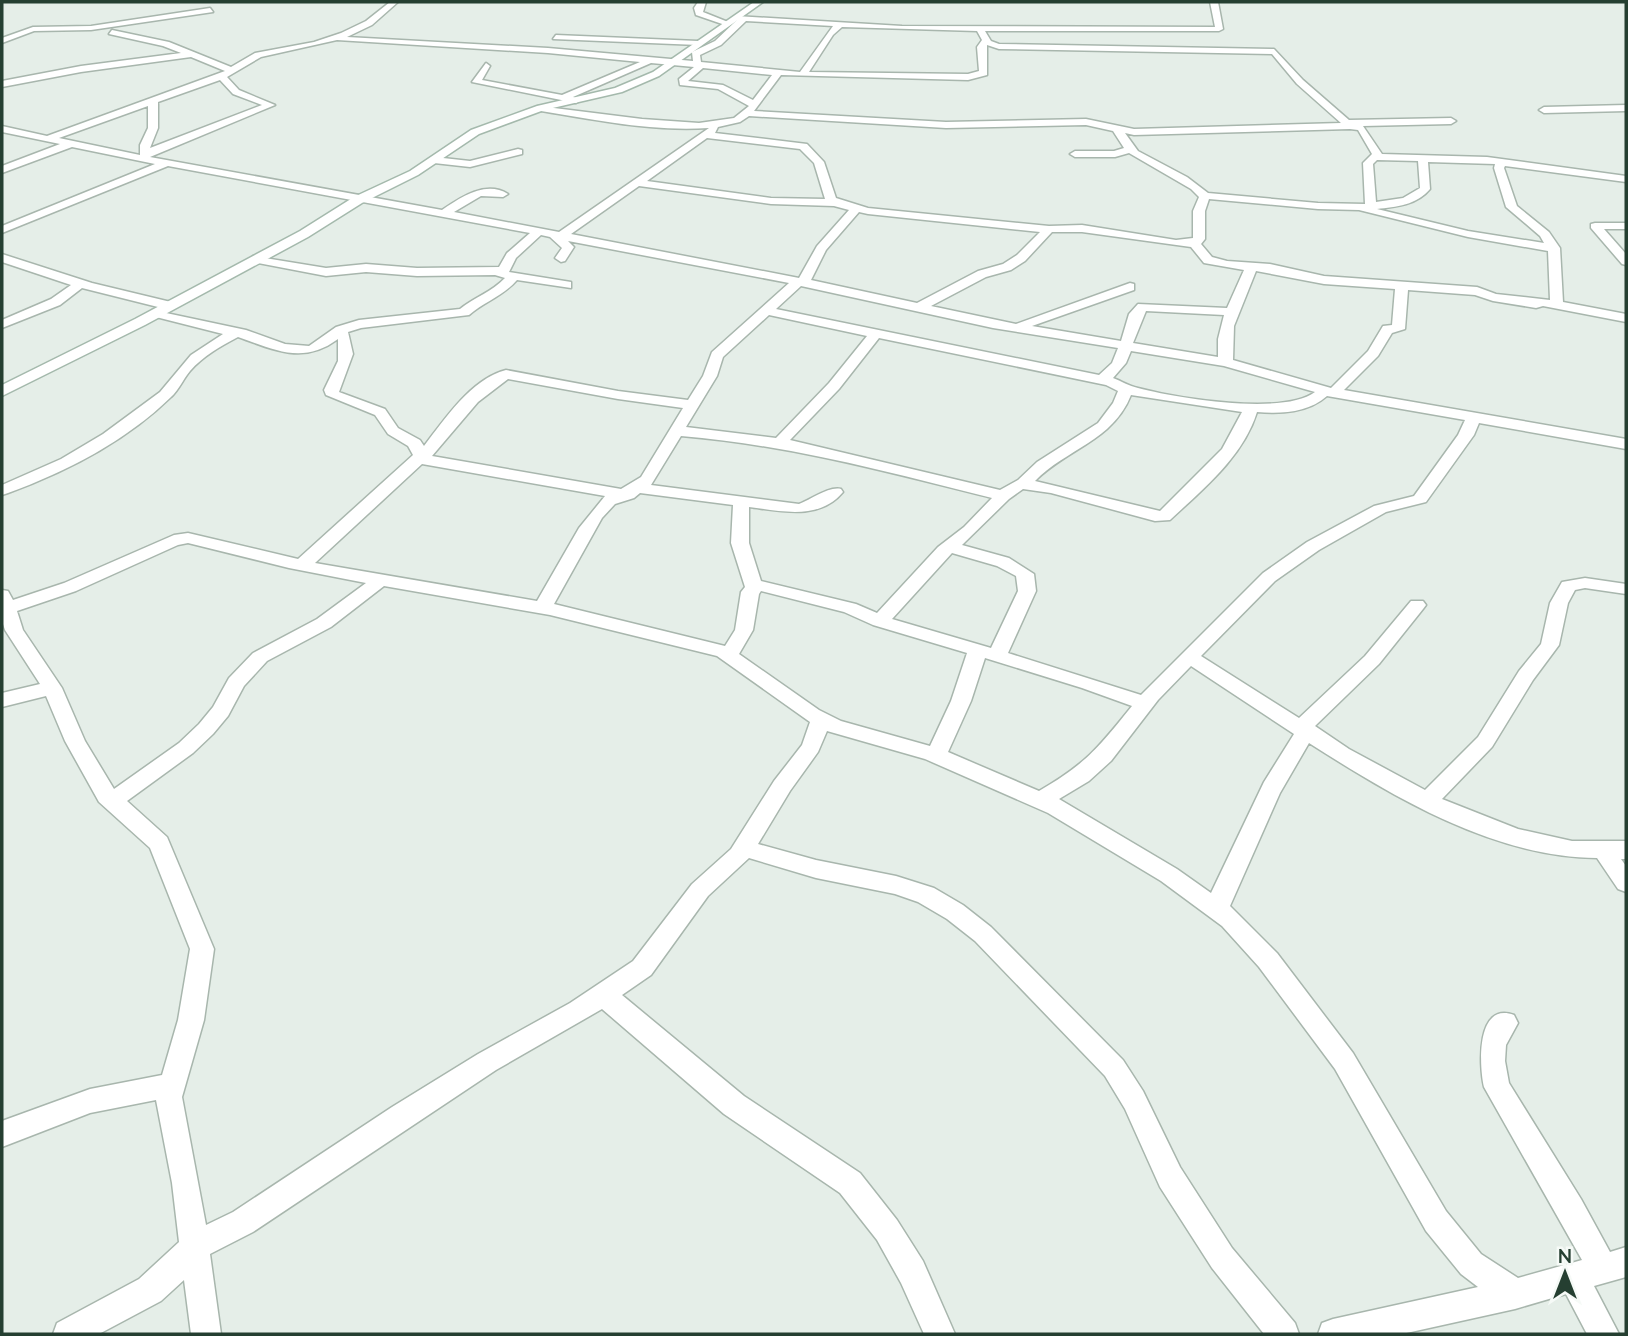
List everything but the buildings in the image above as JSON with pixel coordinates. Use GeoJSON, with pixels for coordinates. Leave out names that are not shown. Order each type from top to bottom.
{"type":"FeatureCollection","features":[{"type":"Feature","properties":{"kind":"street"},"geometry":{"type":"LineString","coordinates":[[49,138],[222,76],[258,55],[335,39],[369,23],[394,2]]}},
{"type":"Feature","properties":{"kind":"street"},"geometry":{"type":"LineString","coordinates":[[702,2],[698,8],[699,13],[735,18],[983,35],[1091,27],[1219,29],[1214,2]]}},
{"type":"Feature","properties":{"kind":"street"},"geometry":{"type":"LineString","coordinates":[[2,391],[313,229],[358,200],[414,173],[475,132],[570,99],[634,84],[672,63],[759,2]]}},
{"type":"Feature","properties":{"kind":"street"},"geometry":{"type":"LineString","coordinates":[[86,29],[211,10]]}},
{"type":"Feature","properties":{"kind":"street"},"geometry":{"type":"LineString","coordinates":[[700,64],[695,59],[695,54],[718,43],[735,18]]}},
{"type":"Feature","properties":{"kind":"street"},"geometry":{"type":"LineString","coordinates":[[803,75],[830,33],[839,25]]}},
{"type":"Feature","properties":{"kind":"street"},"geometry":{"type":"LineString","coordinates":[[2,41],[33,29],[86,29],[145,37],[234,71]]}},
{"type":"Feature","properties":{"kind":"street"},"geometry":{"type":"LineString","coordinates":[[335,39],[539,48],[803,75],[914,78],[978,76],[984,73],[981,47],[983,35]]}},
{"type":"Feature","properties":{"kind":"street"},"geometry":{"type":"LineString","coordinates":[[983,35],[993,45],[1025,47],[1274,52],[1300,82],[1349,125],[1361,128],[1379,157]]}},
{"type":"Feature","properties":{"kind":"street"},"geometry":{"type":"LineString","coordinates":[[549,36],[698,43]]}},
{"type":"Feature","properties":{"kind":"street"},"geometry":{"type":"LineString","coordinates":[[2,84],[81,69],[193,54]]}},
{"type":"Feature","properties":{"kind":"street"},"geometry":{"type":"LineString","coordinates":[[486,66],[476,82],[570,99],[651,60]]}},
{"type":"Feature","properties":{"kind":"street"},"geometry":{"type":"LineString","coordinates":[[700,64],[698,70],[682,82],[718,87],[755,105]]}},
{"type":"Feature","properties":{"kind":"street"},"geometry":{"type":"LineString","coordinates":[[718,87],[730,66]]}},
{"type":"Feature","properties":{"kind":"street"},"geometry":{"type":"LineString","coordinates":[[541,108],[620,120],[718,125],[729,123],[746,113],[779,72]]}},
{"type":"Feature","properties":{"kind":"street"},"geometry":{"type":"LineString","coordinates":[[145,157],[270,104],[236,92],[222,76]]}},
{"type":"Feature","properties":{"kind":"street"},"geometry":{"type":"LineString","coordinates":[[145,157],[145,145],[153,128],[153,100]]}},
{"type":"Feature","properties":{"kind":"street"},"geometry":{"type":"LineString","coordinates":[[1544,110],[1626,108]]}},
{"type":"Feature","properties":{"kind":"street"},"geometry":{"type":"LineString","coordinates":[[746,113],[934,124],[1086,122],[1118,130],[1451,121]]}},
{"type":"Feature","properties":{"kind":"street"},"geometry":{"type":"LineString","coordinates":[[2,258],[163,309],[208,328],[237,332],[283,348],[309,350],[317,348],[341,330],[377,321],[464,312],[476,302],[500,291],[508,274],[511,256],[637,183],[718,125]]}},
{"type":"Feature","properties":{"kind":"street"},"geometry":{"type":"LineString","coordinates":[[2,129],[327,191],[358,200],[800,282],[1019,327],[1226,362],[1329,392],[1626,444]]}},
{"type":"Feature","properties":{"kind":"street"},"geometry":{"type":"LineString","coordinates":[[1118,130],[1130,149],[1162,170],[1196,187],[1205,196],[1367,207],[1468,234],[1553,248]]}},
{"type":"Feature","properties":{"kind":"street"},"geometry":{"type":"LineString","coordinates":[[705,135],[803,146],[819,162],[831,200],[856,209],[1049,229],[1072,228],[1166,243],[1194,244],[1199,239],[1199,211],[1205,196]]}},
{"type":"Feature","properties":{"kind":"street"},"geometry":{"type":"LineString","coordinates":[[2,170],[73,143]]}},
{"type":"Feature","properties":{"kind":"street"},"geometry":{"type":"LineString","coordinates":[[1075,154],[1115,154],[1130,149]]}},
{"type":"Feature","properties":{"kind":"street"},"geometry":{"type":"LineString","coordinates":[[434,160],[470,164],[519,152]]}},
{"type":"Feature","properties":{"kind":"street"},"geometry":{"type":"LineString","coordinates":[[1367,207],[1368,163],[1371,158],[1379,157],[1501,162],[1626,179]]}},
{"type":"Feature","properties":{"kind":"street"},"geometry":{"type":"LineString","coordinates":[[1367,207],[1397,202],[1421,193],[1425,188],[1423,158]]}},
{"type":"Feature","properties":{"kind":"street"},"geometry":{"type":"LineString","coordinates":[[2,230],[168,162]]}},
{"type":"Feature","properties":{"kind":"street"},"geometry":{"type":"LineString","coordinates":[[1501,162],[1499,168],[1512,207],[1545,234],[1553,248],[1558,286],[1557,305]]}},
{"type":"Feature","properties":{"kind":"street"},"geometry":{"type":"LineString","coordinates":[[637,183],[771,201],[837,203]]}},
{"type":"Feature","properties":{"kind":"street"},"geometry":{"type":"LineString","coordinates":[[745,197],[769,187]]}},
{"type":"Feature","properties":{"kind":"street"},"geometry":{"type":"LineString","coordinates":[[444,214],[475,193],[488,191],[503,194]]}},
{"type":"Feature","properties":{"kind":"street"},"geometry":{"type":"LineString","coordinates":[[542,608],[558,587],[606,503],[634,491],[676,431],[710,376],[717,355],[800,282],[821,249],[856,209]]}},
{"type":"Feature","properties":{"kind":"street"},"geometry":{"type":"LineString","coordinates":[[1626,226],[1595,226],[1626,261]]}},
{"type":"Feature","properties":{"kind":"street"},"geometry":{"type":"LineString","coordinates":[[920,307],[982,274],[1007,267],[1021,258],[1049,229]]}},
{"type":"Feature","properties":{"kind":"street"},"geometry":{"type":"LineString","coordinates":[[551,234],[568,247],[561,258]]}},
{"type":"Feature","properties":{"kind":"street"},"geometry":{"type":"LineString","coordinates":[[1194,244],[1202,256],[1212,262],[1252,266],[1324,280],[1477,291],[1493,297],[1626,318]]}},
{"type":"Feature","properties":{"kind":"street"},"geometry":{"type":"LineString","coordinates":[[257,259],[326,272],[366,268],[508,274],[568,285]]}},
{"type":"Feature","properties":{"kind":"street"},"geometry":{"type":"LineString","coordinates":[[1226,362],[1226,332],[1252,266]]}},
{"type":"Feature","properties":{"kind":"street"},"geometry":{"type":"LineString","coordinates":[[2,324],[63,298],[75,290],[79,283]]}},
{"type":"Feature","properties":{"kind":"street"},"geometry":{"type":"LineString","coordinates":[[768,311],[1102,380],[1126,389],[1163,397],[1251,407],[1294,407],[1329,392],[1373,353],[1388,330],[1398,329],[1402,285]]}},
{"type":"Feature","properties":{"kind":"street"},"geometry":{"type":"LineString","coordinates":[[1019,327],[1045,316],[1105,299],[1130,287]]}},
{"type":"Feature","properties":{"kind":"street"},"geometry":{"type":"LineString","coordinates":[[1102,380],[1121,364],[1125,347],[1134,330],[1136,314],[1143,307],[1232,312]]}},
{"type":"Feature","properties":{"kind":"street"},"geometry":{"type":"LineString","coordinates":[[341,330],[348,343],[347,356],[331,390],[333,395],[380,412],[393,431],[415,443],[421,458]]}},
{"type":"Feature","properties":{"kind":"street"},"geometry":{"type":"LineString","coordinates":[[2,490],[58,467],[85,452],[167,393],[185,368],[203,353],[237,332]]}},
{"type":"Feature","properties":{"kind":"street"},"geometry":{"type":"LineString","coordinates":[[779,443],[834,386],[876,333]]}},
{"type":"Feature","properties":{"kind":"street"},"geometry":{"type":"LineString","coordinates":[[302,565],[421,458],[494,379],[506,374],[618,395],[692,405]]}},
{"type":"Feature","properties":{"kind":"street"},"geometry":{"type":"LineString","coordinates":[[880,621],[949,547],[970,531],[1003,496],[1023,484],[1040,467],[1083,443],[1104,427],[1116,412],[1126,389]]}},
{"type":"Feature","properties":{"kind":"street"},"geometry":{"type":"LineString","coordinates":[[1023,484],[1052,488],[1155,516],[1164,516],[1212,470],[1248,421],[1251,407]]}},
{"type":"Feature","properties":{"kind":"street"},"geometry":{"type":"LineString","coordinates":[[1041,800],[1082,776],[1104,756],[1144,703],[1243,600],[1297,557],[1380,509],[1420,499],[1432,486],[1466,435],[1474,416]]}},
{"type":"Feature","properties":{"kind":"street"},"geometry":{"type":"LineString","coordinates":[[676,431],[709,432],[779,443],[883,464],[1003,496]]}},
{"type":"Feature","properties":{"kind":"street"},"geometry":{"type":"LineString","coordinates":[[421,458],[634,491],[800,509],[823,501],[835,492]]}},
{"type":"Feature","properties":{"kind":"street"},"geometry":{"type":"LineString","coordinates":[[741,501],[740,543],[754,588]]}},
{"type":"Feature","properties":{"kind":"street"},"geometry":{"type":"LineString","coordinates":[[206,1334],[186,1183],[169,1097],[200,980],[202,949],[159,843],[107,796],[75,741],[52,688],[15,630],[4,601],[70,587],[181,538],[380,581],[542,608],[688,641],[729,655],[821,720],[834,726],[936,756],[1041,800],[1169,875],[1230,919],[1268,960],[1344,1061],[1436,1221],[1471,1265],[1515,1294]]}},
{"type":"Feature","properties":{"kind":"street"},"geometry":{"type":"LineString","coordinates":[[936,756],[961,701],[1027,591],[1025,574],[1003,562],[949,547]]}},
{"type":"Feature","properties":{"kind":"street"},"geometry":{"type":"LineString","coordinates":[[113,801],[186,748],[206,729],[221,711],[236,683],[260,657],[324,623],[380,581]]}},
{"type":"Feature","properties":{"kind":"street"},"geometry":{"type":"LineString","coordinates":[[1428,800],[1485,742],[1525,676],[1550,645],[1559,603],[1568,586],[1585,583],[1626,589]]}},
{"type":"Feature","properties":{"kind":"street"},"geometry":{"type":"LineString","coordinates":[[729,655],[744,630],[750,592],[754,588],[767,586],[850,608],[880,621],[1144,703]]}},
{"type":"Feature","properties":{"kind":"street"},"geometry":{"type":"LineString","coordinates":[[1217,909],[1230,869],[1291,750],[1318,709],[1371,660],[1417,605]]}},
{"type":"Feature","properties":{"kind":"street"},"geometry":{"type":"LineString","coordinates":[[1190,657],[1305,729],[1350,761],[1428,800],[1494,829],[1533,842],[1562,848],[1616,851],[1626,883]]}},
{"type":"Feature","properties":{"kind":"street"},"geometry":{"type":"LineString","coordinates":[[2,700],[52,688]]}},
{"type":"Feature","properties":{"kind":"street"},"geometry":{"type":"LineString","coordinates":[[68,1334],[150,1290],[179,1265],[195,1246],[243,1222],[424,1102],[604,995],[642,968],[700,890],[739,855],[782,786],[811,747],[821,720]]}},
{"type":"Feature","properties":{"kind":"street"},"geometry":{"type":"LineString","coordinates":[[743,848],[816,869],[896,885],[926,895],[955,912],[983,934],[1114,1069],[1134,1100],[1170,1177],[1222,1258],[1284,1334]]}},
{"type":"Feature","properties":{"kind":"street"},"geometry":{"type":"LineString","coordinates":[[604,995],[734,1105],[850,1183],[893,1241],[912,1272],[940,1334]]}},
{"type":"Feature","properties":{"kind":"street"},"geometry":{"type":"LineString","coordinates":[[1333,1334],[1515,1294],[1614,1265],[1571,1209],[1497,1087],[1492,1068],[1492,1039],[1505,1023]]}},
{"type":"Feature","properties":{"kind":"street"},"geometry":{"type":"LineString","coordinates":[[2,1134],[90,1101],[173,1085]]}},
{"type":"Feature","properties":{"kind":"street"},"geometry":{"type":"LineString","coordinates":[[1572,1276],[1604,1334]]}}]}
